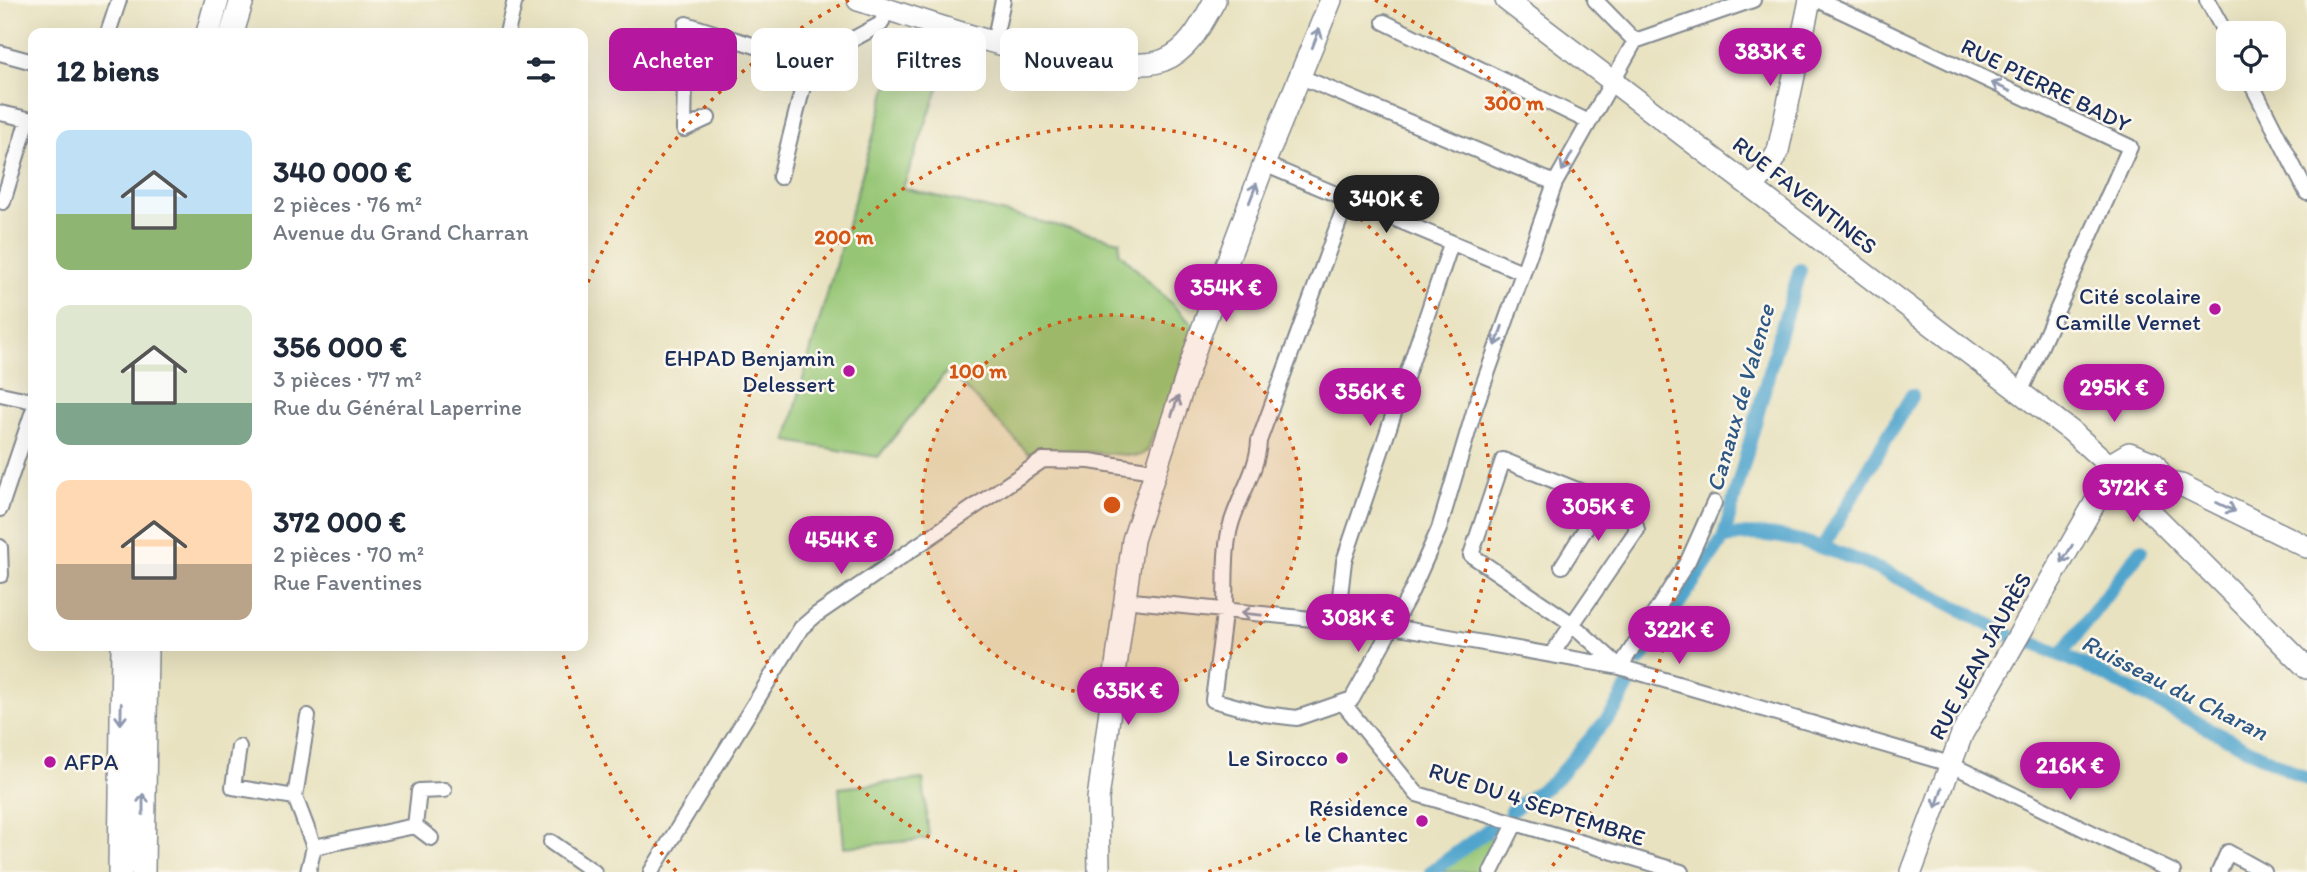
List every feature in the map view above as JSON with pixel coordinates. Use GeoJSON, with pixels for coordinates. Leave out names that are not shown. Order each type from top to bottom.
{"type":"FeatureCollection","features":[{"type":"Feature","properties":{"kind":"main road"},"geometry":{"type":"LineString","coordinates":[[208,28],[217,0]]}},
{"type":"Feature","properties":{"kind":"main road"},"geometry":{"type":"LineString","coordinates":[[234,28],[242,0]]}},
{"type":"Feature","properties":{"kind":"main road"},"geometry":{"type":"LineString","coordinates":[[120,872],[123,651]]}},
{"type":"Feature","properties":{"kind":"main road"},"geometry":{"type":"LineString","coordinates":[[143,872],[146,651]]}},
{"type":"Feature","properties":{"kind":"street"},"geometry":{"type":"LineString","coordinates":[[110,28],[119,0]]}},
{"type":"Feature","properties":{"kind":"street"},"geometry":{"type":"LineString","coordinates":[[206,28],[208,0]]}},
{"type":"Feature","properties":{"kind":"street"},"geometry":{"type":"LineString","coordinates":[[509,28],[515,0]]}},
{"type":"Feature","properties":{"kind":"street"},"geometry":{"type":"LineString","coordinates":[[858,0],[994,43],[1078,62],[1138,64],[1163,61],[1186,47],[1215,0]]}},
{"type":"Feature","properties":{"kind":"street"},"geometry":{"type":"LineString","coordinates":[[994,43],[1003,0]]}},
{"type":"Feature","properties":{"kind":"street"},"geometry":{"type":"LineString","coordinates":[[1099,872],[1098,799],[1133,540],[1153,471],[1264,164],[1331,0]]}},
{"type":"Feature","properties":{"kind":"street","name":"RUE FAVENTINES"},"geometry":{"type":"LineString","coordinates":[[1506,0],[2071,431],[2112,471]]}},
{"type":"Feature","properties":{"kind":"street"},"geometry":{"type":"LineString","coordinates":[[1595,0],[1635,41]]}},
{"type":"Feature","properties":{"kind":"street"},"geometry":{"type":"LineString","coordinates":[[1347,200],[1259,441],[1258,451],[1239,495],[1229,530],[1224,611],[1213,700],[1297,718],[1352,699],[1392,627],[1439,529],[1476,405],[1555,183],[1635,41],[1753,0]]}},
{"type":"Feature","properties":{"kind":"street"},"geometry":{"type":"LineString","coordinates":[[1752,187],[1768,169],[1778,151],[1810,0]]}},
{"type":"Feature","properties":{"kind":"street","name":"RUE PIERRE BADY"},"geometry":{"type":"LineString","coordinates":[[1818,0],[2130,147],[2020,393]]}},
{"type":"Feature","properties":{"kind":"street"},"geometry":{"type":"LineString","coordinates":[[2207,0],[2219,21]]}},
{"type":"Feature","properties":{"kind":"street"},"geometry":{"type":"LineString","coordinates":[[858,36],[881,24],[887,9]]}},
{"type":"Feature","properties":{"kind":"street"},"geometry":{"type":"LineString","coordinates":[[1384,22],[1589,122]]}},
{"type":"Feature","properties":{"kind":"street"},"geometry":{"type":"LineString","coordinates":[[708,117],[684,129],[686,24],[751,45]]}},
{"type":"Feature","properties":{"kind":"street"},"geometry":{"type":"LineString","coordinates":[[0,53],[28,61]]}},
{"type":"Feature","properties":{"kind":"street"},"geometry":{"type":"LineString","coordinates":[[1301,77],[1555,183]]}},
{"type":"Feature","properties":{"kind":"street"},"geometry":{"type":"LineString","coordinates":[[780,177],[802,91]]}},
{"type":"Feature","properties":{"kind":"street"},"geometry":{"type":"LineString","coordinates":[[2255,91],[2307,193]]}},
{"type":"Feature","properties":{"kind":"street"},"geometry":{"type":"LineString","coordinates":[[0,113],[28,119],[3,202]]}},
{"type":"Feature","properties":{"kind":"street"},"geometry":{"type":"LineString","coordinates":[[1264,164],[1522,272]]}},
{"type":"Feature","properties":{"kind":"street"},"geometry":{"type":"LineString","coordinates":[[1337,622],[1344,561],[1451,244]]}},
{"type":"Feature","properties":{"kind":"street"},"geometry":{"type":"LineString","coordinates":[[0,394],[28,400]]}},
{"type":"Feature","properties":{"kind":"street"},"geometry":{"type":"LineString","coordinates":[[0,509],[28,426]]}},
{"type":"Feature","properties":{"kind":"street","name":"RUE FAVENTINES"},"geometry":{"type":"LineString","coordinates":[[2071,431],[2129,453]]}},
{"type":"Feature","properties":{"kind":"street"},"geometry":{"type":"LineString","coordinates":[[2166,525],[2162,485],[2164,475],[2154,463],[2129,453],[2118,458],[2112,471],[2130,492],[2307,668]]}},
{"type":"Feature","properties":{"kind":"street"},"geometry":{"type":"LineString","coordinates":[[651,872],[801,628],[816,615],[1043,460],[1090,461],[1153,471]]}},
{"type":"Feature","properties":{"kind":"street"},"geometry":{"type":"LineString","coordinates":[[1552,654],[1571,623],[1637,530],[1632,512],[1503,460],[1471,555],[1571,623],[1620,667]]}},
{"type":"Feature","properties":{"kind":"street","name":"RUE JEAN JAURÈS"},"geometry":{"type":"LineString","coordinates":[[1911,872],[1962,734],[2112,471]]}},
{"type":"Feature","properties":{"kind":"street"},"geometry":{"type":"LineString","coordinates":[[2130,492],[2145,492],[2162,485],[2187,488],[2307,547]]}},
{"type":"Feature","properties":{"kind":"street"},"geometry":{"type":"LineString","coordinates":[[1562,566],[1604,501]]}},
{"type":"Feature","properties":{"kind":"street"},"geometry":{"type":"LineString","coordinates":[[1620,667],[1688,561],[1714,503]]}},
{"type":"Feature","properties":{"kind":"street"},"geometry":{"type":"LineString","coordinates":[[0,547],[1,575]]}},
{"type":"Feature","properties":{"kind":"street"},"geometry":{"type":"LineString","coordinates":[[1123,600],[1392,627],[1620,667],[1950,764],[2173,872]]}},
{"type":"Feature","properties":{"kind":"street","name":"RUE DU 4 SEPTEMBRE"},"geometry":{"type":"LineString","coordinates":[[1343,703],[1417,794],[1681,872]]}},
{"type":"Feature","properties":{"kind":"street"},"geometry":{"type":"LineString","coordinates":[[308,716],[295,797],[314,847],[309,872]]}},
{"type":"Feature","properties":{"kind":"street"},"geometry":{"type":"LineString","coordinates":[[239,747],[233,787],[295,797]]}},
{"type":"Feature","properties":{"kind":"street"},"geometry":{"type":"LineString","coordinates":[[415,826],[419,791],[444,790]]}},
{"type":"Feature","properties":{"kind":"street"},"geometry":{"type":"LineString","coordinates":[[1491,872],[1515,824]]}},
{"type":"Feature","properties":{"kind":"street"},"geometry":{"type":"LineString","coordinates":[[314,847],[415,826]]}},
{"type":"Feature","properties":{"kind":"street"},"geometry":{"type":"LineString","coordinates":[[415,826],[430,838]]}},
{"type":"Feature","properties":{"kind":"street"},"geometry":{"type":"LineString","coordinates":[[551,842],[594,872]]}},
{"type":"Feature","properties":{"kind":"street"},"geometry":{"type":"LineString","coordinates":[[2219,872],[2228,852],[2264,872]]}},
{"type":"Feature","properties":{"kind":"green space"},"geometry":{"type":"Polygon","coordinates":[[[886,91],[937,91],[903,188],[1120,241],[1119,252],[1195,327],[1159,432],[1154,432],[1148,450],[1139,456],[1037,448],[1029,454],[948,370],[878,457],[787,441],[886,91]]]}},
{"type":"Feature","properties":{"kind":"green space"},"geometry":{"type":"Polygon","coordinates":[[[923,779],[929,839],[844,847],[839,788],[923,779]]]}},
{"type":"Feature","properties":{"kind":"green space"},"geometry":{"type":"Polygon","coordinates":[[[1487,833],[1494,842],[1478,872],[1434,872],[1487,833]]]}},
{"type":"Feature","properties":{"kind":"waterway","name":"Canaux de Valence"},"geometry":{"type":"LineString","coordinates":[[1723,539],[1800,270]]}},
{"type":"Feature","properties":{"kind":"waterway","name":"Ruisseau du Charan"},"geometry":{"type":"LineString","coordinates":[[1822,548],[1912,395]]}},
{"type":"Feature","properties":{"kind":"waterway","name":"Ruisseau du Charan"},"geometry":{"type":"LineString","coordinates":[[1640,660],[1723,539],[1753,534],[1788,538],[1868,565],[1909,583],[2009,635]]}},
{"type":"Feature","properties":{"kind":"waterway","name":"Ruisseau du Charan"},"geometry":{"type":"LineString","coordinates":[[2061,655],[2141,550]]}},
{"type":"Feature","properties":{"kind":"waterway","name":"Ruisseau du Charan"},"geometry":{"type":"LineString","coordinates":[[2028,641],[2086,666],[2307,779]]}},
{"type":"Feature","properties":{"kind":"waterway","name":"Ruisseau du Charan"},"geometry":{"type":"LineString","coordinates":[[1511,811],[1553,782],[1614,711],[1629,684]]}},
{"type":"Feature","properties":{"kind":"waterway","name":"Ruisseau du Charan"},"geometry":{"type":"LineString","coordinates":[[1431,872],[1492,827]]}},
{"type":"Feature","properties":{"kind":"place","name":"Cité scolaire Camille Vernet"},"geometry":{"type":"Point","coordinates":[2215,309]}},
{"type":"Feature","properties":{"kind":"place","name":"EHPAD Benjamin Delessert"},"geometry":{"type":"Point","coordinates":[849,371]}},
{"type":"Feature","properties":{"kind":"place","name":"Le Sirocco"},"geometry":{"type":"Point","coordinates":[1342,758]}},
{"type":"Feature","properties":{"kind":"place","name":"AFPA"},"geometry":{"type":"Point","coordinates":[50,762]}},
{"type":"Feature","properties":{"kind":"place","name":"Résidence le Chantec"},"geometry":{"type":"Point","coordinates":[1422,821]}}]}
